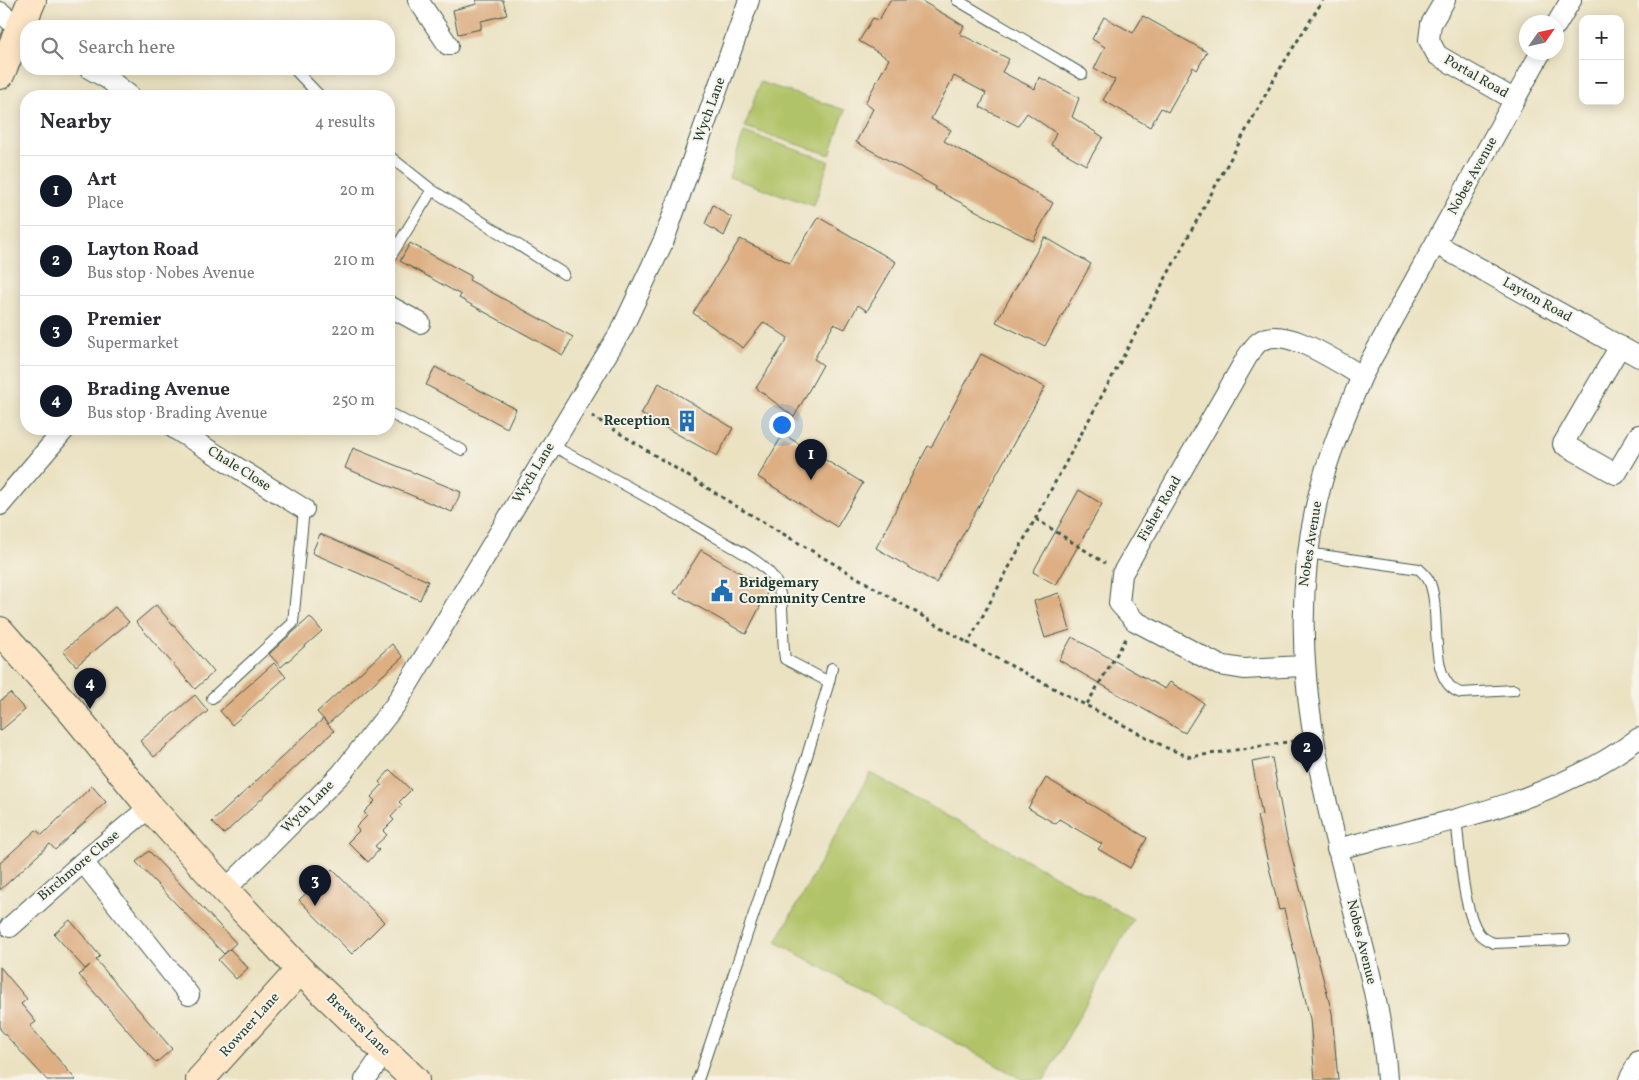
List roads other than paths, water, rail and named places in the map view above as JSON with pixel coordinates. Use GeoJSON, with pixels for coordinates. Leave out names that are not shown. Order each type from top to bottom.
{"type":"FeatureCollection","features":[{"type":"Feature","properties":{"kind":"street"},"geometry":{"type":"LineString","coordinates":[[27,20],[32,0]]}},
{"type":"Feature","properties":{"kind":"street"},"geometry":{"type":"LineString","coordinates":[[418,0],[448,45]]}},
{"type":"Feature","properties":{"kind":"street","name":"Wych Lane"},"geometry":{"type":"LineString","coordinates":[[225,890],[341,774],[396,704],[622,329],[664,240],[749,0]]}},
{"type":"Feature","properties":{"kind":"street","name":"Portal Road"},"geometry":{"type":"LineString","coordinates":[[1445,0],[1431,24],[1429,40],[1437,55],[1515,100]]}},
{"type":"Feature","properties":{"kind":"street"},"geometry":{"type":"LineString","coordinates":[[1562,15],[1571,0]]}},
{"type":"Feature","properties":{"kind":"street"},"geometry":{"type":"LineString","coordinates":[[0,12],[20,29]]}},
{"type":"Feature","properties":{"kind":"street"},"geometry":{"type":"LineString","coordinates":[[0,75],[20,39]]}},
{"type":"Feature","properties":{"kind":"street","name":"Nobes Avenue"},"geometry":{"type":"LineString","coordinates":[[1387,1080],[1376,999],[1337,848],[1314,736],[1303,666],[1302,609],[1307,553],[1320,488],[1339,431],[1362,376],[1537,60]]}},
{"type":"Feature","properties":{"kind":"street"},"geometry":{"type":"LineString","coordinates":[[101,75],[122,90]]}},
{"type":"Feature","properties":{"kind":"street","name":"Layton Road"},"geometry":{"type":"LineString","coordinates":[[1436,244],[1639,356]]}},
{"type":"Feature","properties":{"kind":"street"},"geometry":{"type":"LineString","coordinates":[[395,309],[420,323]]}},
{"type":"Feature","properties":{"kind":"street","name":"Fisher Road"},"geometry":{"type":"LineString","coordinates":[[1303,666],[1244,670],[1219,665],[1136,621],[1119,603],[1122,574],[1247,357],[1260,341],[1275,336],[1290,338],[1362,376]]}},
{"type":"Feature","properties":{"kind":"street"},"geometry":{"type":"LineString","coordinates":[[1620,346],[1563,444],[1616,474],[1639,435]]}},
{"type":"Feature","properties":{"kind":"street"},"geometry":{"type":"LineString","coordinates":[[0,505],[60,435]]}},
{"type":"Feature","properties":{"kind":"street","name":"Chale Close"},"geometry":{"type":"LineString","coordinates":[[185,435],[304,509]]}},
{"type":"Feature","properties":{"kind":"street","name":"Brewers Lane"},"geometry":{"type":"LineString","coordinates":[[5,645],[225,890],[300,970],[415,1080]]}},
{"type":"Feature","properties":{"kind":"street"},"geometry":{"type":"LineString","coordinates":[[1337,848],[1514,804],[1567,782],[1614,757],[1639,738]]}},
{"type":"Feature","properties":{"kind":"street","name":"Birchmore Close"},"geometry":{"type":"LineString","coordinates":[[10,927],[83,862],[150,807]]}},
{"type":"Feature","properties":{"kind":"street"},"geometry":{"type":"LineString","coordinates":[[83,862],[189,995]]}},
{"type":"Feature","properties":{"kind":"street","name":"Rowner Lane"},"geometry":{"type":"LineString","coordinates":[[200,1080],[300,970]]}},
{"type":"Feature","properties":{"kind":"street"},"geometry":{"type":"LineString","coordinates":[[365,1080],[385,1051]]}},
{"type":"Feature","properties":{"kind":"street"},"geometry":{"type":"LineString","coordinates":[[1629,1080],[1639,1061]]}},
{"type":"Feature","properties":{"kind":"lane"},"geometry":{"type":"LineString","coordinates":[[957,0],[1082,74]]}},
{"type":"Feature","properties":{"kind":"lane"},"geometry":{"type":"LineString","coordinates":[[300,75],[314,90]]}},
{"type":"Feature","properties":{"kind":"lane"},"geometry":{"type":"LineString","coordinates":[[395,161],[432,190],[564,274]]}},
{"type":"Feature","properties":{"kind":"lane"},"geometry":{"type":"LineString","coordinates":[[395,249],[432,190]]}},
{"type":"Feature","properties":{"kind":"lane"},"geometry":{"type":"LineString","coordinates":[[395,416],[462,450]]}},
{"type":"Feature","properties":{"kind":"lane"},"geometry":{"type":"LineString","coordinates":[[551,445],[649,498],[759,564],[775,581],[782,607],[784,659],[829,682]]}},
{"type":"Feature","properties":{"kind":"lane"},"geometry":{"type":"LineString","coordinates":[[212,698],[293,623],[304,509]]}},
{"type":"Feature","properties":{"kind":"lane"},"geometry":{"type":"LineString","coordinates":[[1307,553],[1419,569],[1430,582],[1439,658],[1446,682],[1454,690],[1461,693],[1514,690]]}},
{"type":"Feature","properties":{"kind":"lane"},"geometry":{"type":"LineString","coordinates":[[698,1080],[808,756],[832,668]]}},
{"type":"Feature","properties":{"kind":"lane"},"geometry":{"type":"LineString","coordinates":[[1456,818],[1464,881],[1479,933],[1486,940],[1494,943],[1566,940]]}},
{"type":"Feature","properties":{"kind":"place","name":"Reception"},"geometry":{"type":"Point","coordinates":[687,421]}},
{"type":"Feature","properties":{"kind":"place","name":"Art"},"geometry":{"type":"Point","coordinates":[811,480]}},
{"type":"Feature","properties":{"kind":"place","name":"Bridgemary Community Centre"},"geometry":{"type":"Point","coordinates":[722,591]}},
{"type":"Feature","properties":{"kind":"place","name":"Brading Avenue"},"geometry":{"type":"Point","coordinates":[90,709]}},
{"type":"Feature","properties":{"kind":"place","name":"Layton Road"},"geometry":{"type":"Point","coordinates":[1307,773]}},
{"type":"Feature","properties":{"kind":"place","name":"Premier"},"geometry":{"type":"Point","coordinates":[315,906]}}]}
